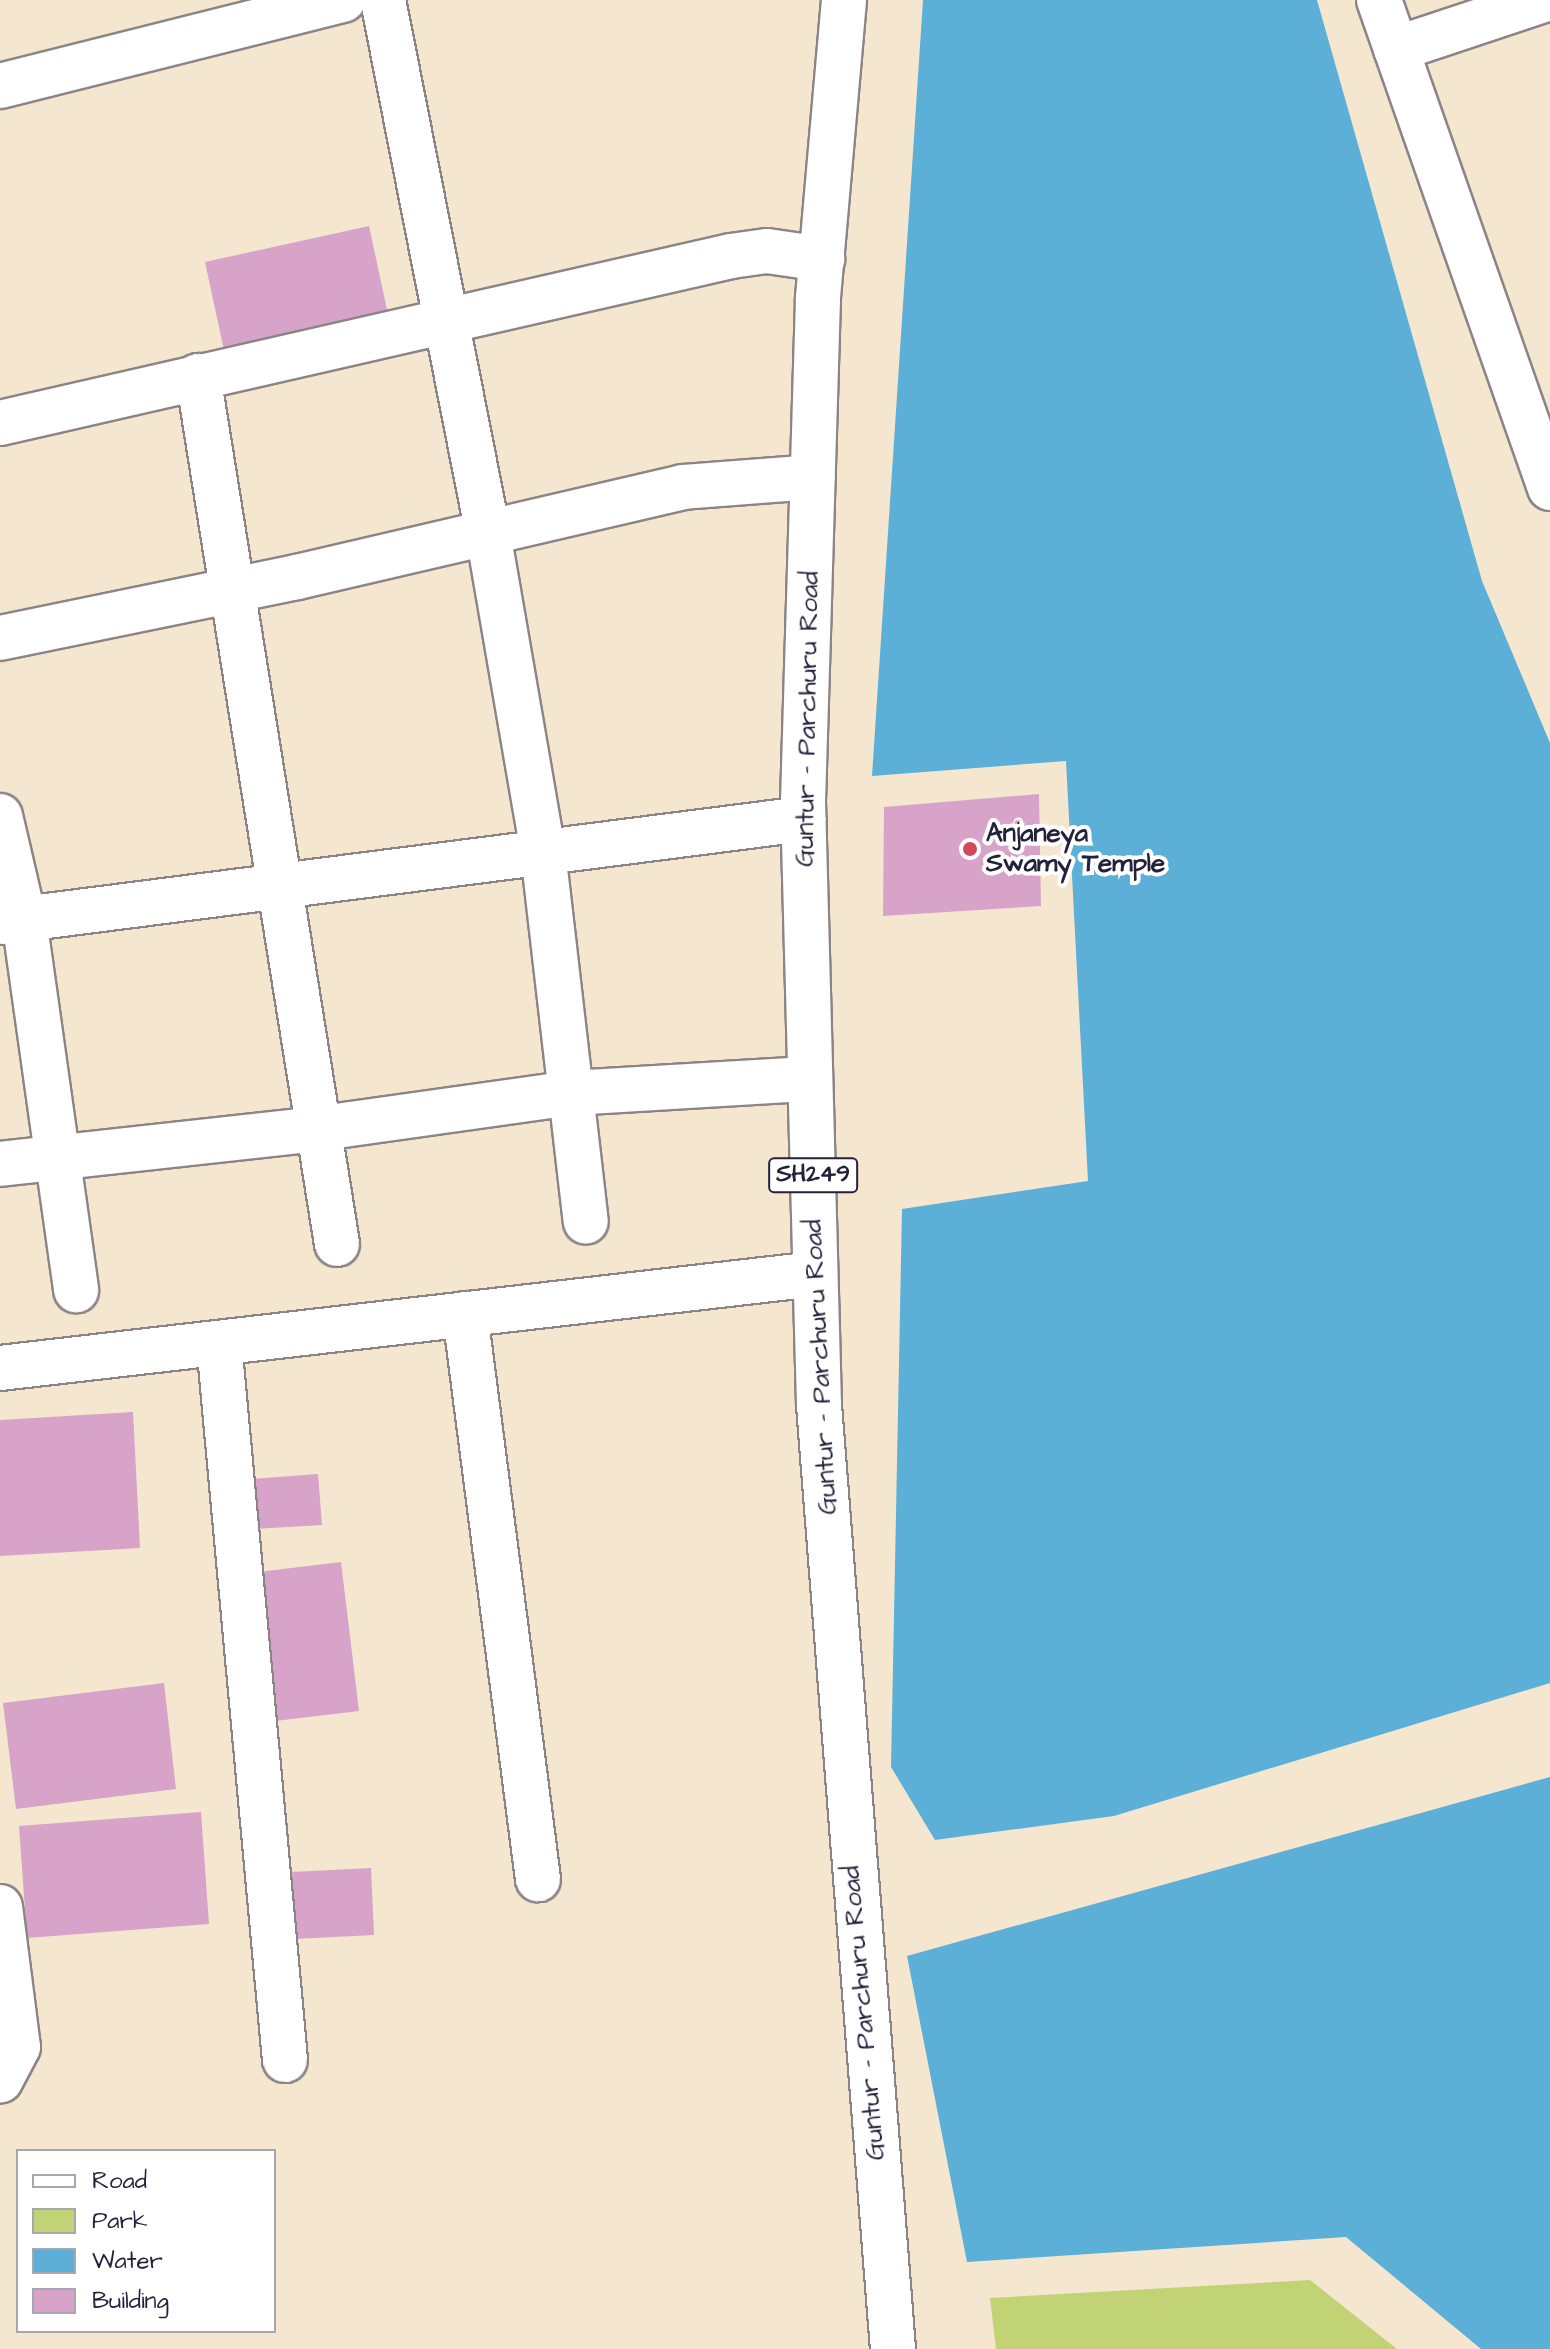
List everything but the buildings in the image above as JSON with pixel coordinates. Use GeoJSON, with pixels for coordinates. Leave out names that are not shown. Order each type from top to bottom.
{"type":"FeatureCollection","features":[{"type":"Feature","properties":{"kind":"street"},"geometry":{"type":"LineString","coordinates":[[0,86],[343,0]]}},
{"type":"Feature","properties":{"kind":"street"},"geometry":{"type":"LineString","coordinates":[[383,0],[488,533],[543,852],[586,1222]]}},
{"type":"Feature","properties":{"kind":"street","name":"Guntur - Parchuru Road"},"geometry":{"type":"LineString","coordinates":[[844,0],[822,259],[803,819],[819,1405],[855,1920],[893,2349]]}},
{"type":"Feature","properties":{"kind":"street"},"geometry":{"type":"LineString","coordinates":[[1379,0],[1550,488]]}},
{"type":"Feature","properties":{"kind":"street"},"geometry":{"type":"LineString","coordinates":[[1396,49],[1544,0],[1550,10]]}},
{"type":"Feature","properties":{"kind":"street"},"geometry":{"type":"LineString","coordinates":[[0,423],[731,256],[767,251],[822,259]]}},
{"type":"Feature","properties":{"kind":"street"},"geometry":{"type":"LineString","coordinates":[[198,376],[236,590],[315,1129],[337,1244]]}},
{"type":"Feature","properties":{"kind":"street"},"geometry":{"type":"LineString","coordinates":[[0,638],[236,590],[683,487],[813,477]]}},
{"type":"Feature","properties":{"kind":"street"},"geometry":{"type":"LineString","coordinates":[[0,816],[12,920],[56,1157],[76,1290]]}},
{"type":"Feature","properties":{"kind":"street"},"geometry":{"type":"LineString","coordinates":[[12,920],[803,819]]}},
{"type":"Feature","properties":{"kind":"street"},"geometry":{"type":"LineString","coordinates":[[0,1164],[315,1129],[571,1093],[810,1079]]}},
{"type":"Feature","properties":{"kind":"street"},"geometry":{"type":"LineString","coordinates":[[0,1368],[815,1274]]}},
{"type":"Feature","properties":{"kind":"street"},"geometry":{"type":"LineString","coordinates":[[465,1314],[538,1879]]}},
{"type":"Feature","properties":{"kind":"street"},"geometry":{"type":"LineString","coordinates":[[219,1343],[285,2060]]}},
{"type":"Feature","properties":{"kind":"street"},"geometry":{"type":"LineString","coordinates":[[0,1907],[18,2047],[0,2081]]}},
{"type":"Feature","properties":{"kind":"green space"},"geometry":{"type":"Polygon","coordinates":[[[1310,2280],[1397,2349],[996,2349],[990,2298],[1310,2280]]]}},
{"type":"Feature","properties":{"kind":"water"},"geometry":{"type":"Polygon","coordinates":[[[923,0],[1317,0],[1482,581],[1550,743],[1550,1683],[1114,1816],[935,1840],[891,1767],[902,1209],[1088,1181],[1066,761],[872,776],[923,0]]]}},
{"type":"Feature","properties":{"kind":"water"},"geometry":{"type":"Polygon","coordinates":[[[1550,1777],[1550,2349],[1481,2349],[1346,2237],[967,2262],[907,1956],[1550,1777]]]}},
{"type":"Feature","properties":{"kind":"place","name":"Anjaneya Swamy Temple"},"geometry":{"type":"Point","coordinates":[970,849]}}]}
